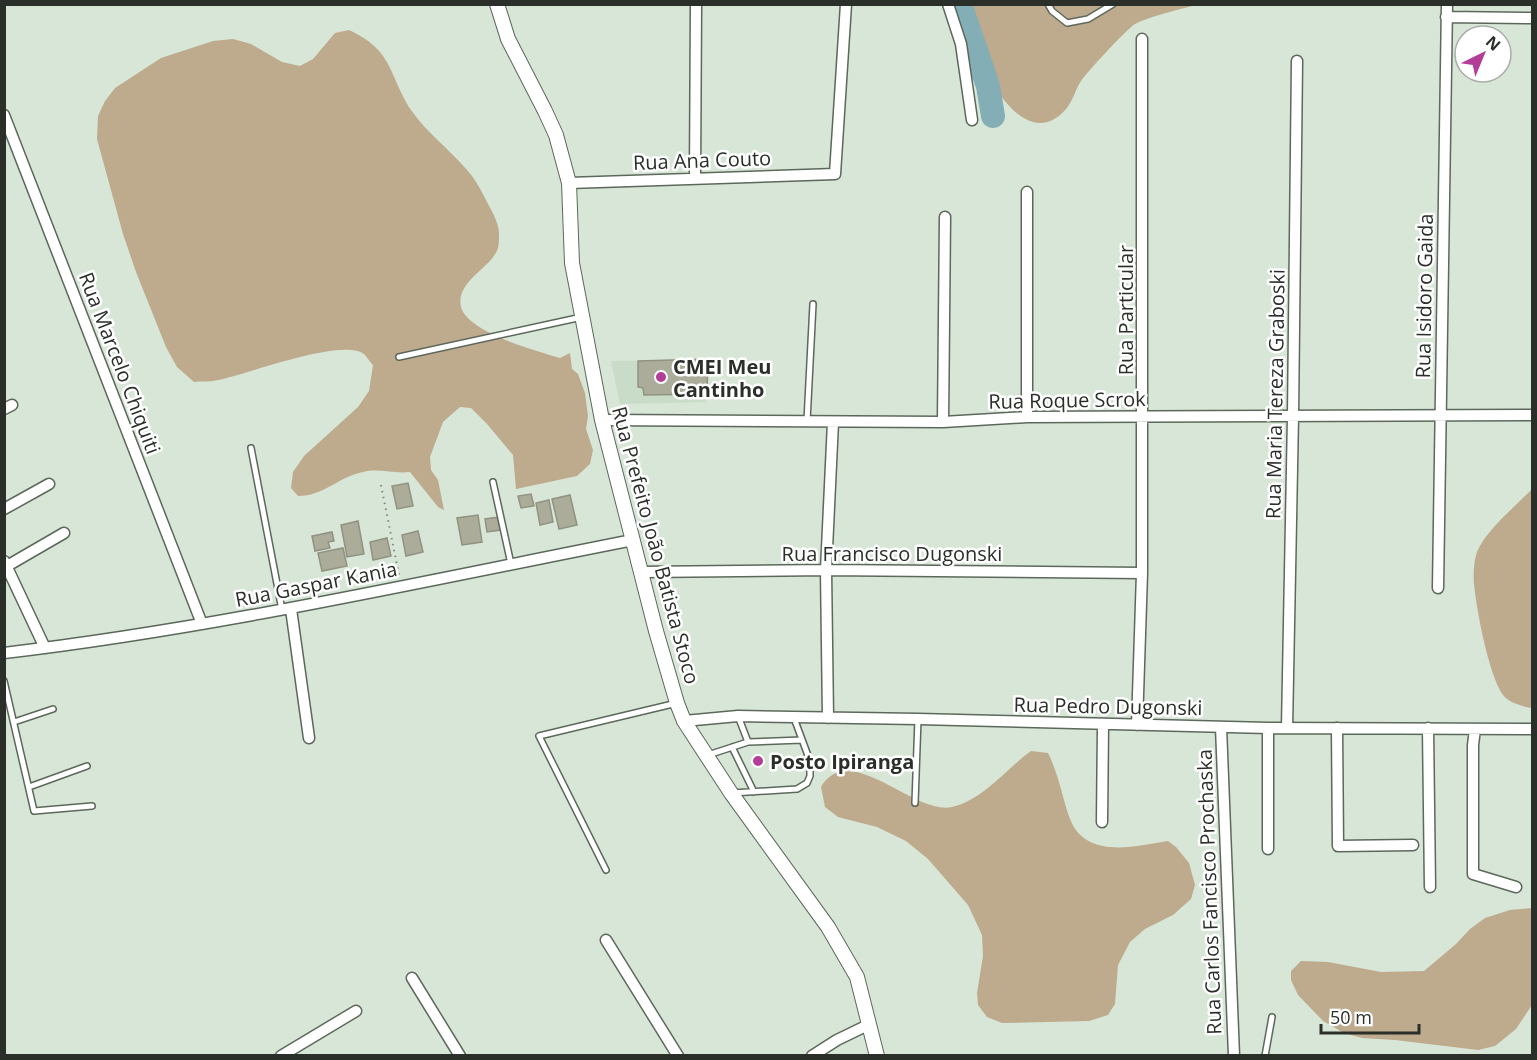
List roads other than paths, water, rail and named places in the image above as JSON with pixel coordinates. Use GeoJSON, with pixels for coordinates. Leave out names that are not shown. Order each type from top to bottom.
{"type":"FeatureCollection","features":[{"type":"Feature","properties":{"kind":"main road","name":"Rua Prefeito João Batista Stoco"},"geometry":{"type":"LineString","coordinates":[[497,4],[508,39],[556,135],[569,183],[572,263],[602,420],[676,703],[684,721],[731,793],[828,927],[857,977],[877,1056]]}},
{"type":"Feature","properties":{"kind":"street"},"geometry":{"type":"LineString","coordinates":[[695,178],[696,4]]}},
{"type":"Feature","properties":{"kind":"street","name":"Rua Ana Couto"},"geometry":{"type":"LineString","coordinates":[[569,183],[836,174],[846,4]]}},
{"type":"Feature","properties":{"kind":"street"},"geometry":{"type":"LineString","coordinates":[[948,4],[962,45],[972,120]]}},
{"type":"Feature","properties":{"kind":"street","name":"Rua Isidoro Gaida"},"geometry":{"type":"LineString","coordinates":[[1438,588],[1446,4]]}},
{"type":"Feature","properties":{"kind":"street"},"geometry":{"type":"LineString","coordinates":[[1446,16],[1533,18]]}},
{"type":"Feature","properties":{"kind":"street","name":"Rua Particular"},"geometry":{"type":"LineString","coordinates":[[1137,725],[1142,573],[1142,39]]}},
{"type":"Feature","properties":{"kind":"street","name":"Rua Maria Tereza Graboski"},"geometry":{"type":"LineString","coordinates":[[1287,728],[1297,61]]}},
{"type":"Feature","properties":{"kind":"street","name":"Rua Marcelo Chiquiti"},"geometry":{"type":"LineString","coordinates":[[4,115],[202,624]]}},
{"type":"Feature","properties":{"kind":"street"},"geometry":{"type":"LineString","coordinates":[[1027,192],[1027,417]]}},
{"type":"Feature","properties":{"kind":"street"},"geometry":{"type":"LineString","coordinates":[[943,422],[945,217]]}},
{"type":"Feature","properties":{"kind":"street","name":"Rua Roque Scrok"},"geometry":{"type":"LineString","coordinates":[[602,420],[943,422],[1027,417],[1533,415]]}},
{"type":"Feature","properties":{"kind":"street"},"geometry":{"type":"LineString","coordinates":[[828,718],[826,570],[833,422]]}},
{"type":"Feature","properties":{"kind":"street"},"geometry":{"type":"LineString","coordinates":[[4,508],[49,484]]}},
{"type":"Feature","properties":{"kind":"street"},"geometry":{"type":"LineString","coordinates":[[45,648],[5,563],[64,533]]}},
{"type":"Feature","properties":{"kind":"street","name":"Rua Gaspar Kania"},"geometry":{"type":"LineString","coordinates":[[4,653],[287,609],[633,540]]}},
{"type":"Feature","properties":{"kind":"street","name":"Rua Francisco Dugonski"},"geometry":{"type":"LineString","coordinates":[[642,572],[826,570],[1142,573]]}},
{"type":"Feature","properties":{"kind":"street"},"geometry":{"type":"LineString","coordinates":[[287,609],[309,738]]}},
{"type":"Feature","properties":{"kind":"street","name":"Rua Pedro Dugonski"},"geometry":{"type":"LineString","coordinates":[[684,721],[738,717],[1268,728],[1533,729]]}},
{"type":"Feature","properties":{"kind":"street"},"geometry":{"type":"LineString","coordinates":[[1102,724],[1102,822]]}},
{"type":"Feature","properties":{"kind":"street","name":"Rua Carlos Fancisco Prochaska"},"geometry":{"type":"LineString","coordinates":[[1221,727],[1234,1056]]}},
{"type":"Feature","properties":{"kind":"street"},"geometry":{"type":"LineString","coordinates":[[1268,728],[1268,849]]}},
{"type":"Feature","properties":{"kind":"street"},"geometry":{"type":"LineString","coordinates":[[1337,728],[1338,846],[1413,845]]}},
{"type":"Feature","properties":{"kind":"street"},"geometry":{"type":"LineString","coordinates":[[1428,728],[1430,887]]}},
{"type":"Feature","properties":{"kind":"street"},"geometry":{"type":"LineString","coordinates":[[1475,729],[1473,874],[1516,887]]}},
{"type":"Feature","properties":{"kind":"street"},"geometry":{"type":"LineString","coordinates":[[606,940],[678,1056]]}},
{"type":"Feature","properties":{"kind":"street"},"geometry":{"type":"LineString","coordinates":[[412,978],[460,1056]]}},
{"type":"Feature","properties":{"kind":"street"},"geometry":{"type":"LineString","coordinates":[[281,1056],[356,1011]]}},
{"type":"Feature","properties":{"kind":"street"},"geometry":{"type":"LineString","coordinates":[[812,1056],[837,1040],[870,1024]]}},
{"type":"Feature","properties":{"kind":"lane"},"geometry":{"type":"LineString","coordinates":[[1048,4],[1052,11],[1067,23],[1088,19],[1113,4]]}},
{"type":"Feature","properties":{"kind":"lane"},"geometry":{"type":"LineString","coordinates":[[807,421],[813,304]]}},
{"type":"Feature","properties":{"kind":"lane"},"geometry":{"type":"LineString","coordinates":[[399,357],[582,317]]}},
{"type":"Feature","properties":{"kind":"lane"},"geometry":{"type":"LineString","coordinates":[[251,448],[287,609]]}},
{"type":"Feature","properties":{"kind":"lane"},"geometry":{"type":"LineString","coordinates":[[493,482],[512,564]]}},
{"type":"Feature","properties":{"kind":"lane"},"geometry":{"type":"LineString","coordinates":[[4,681],[34,811],[92,806]]}},
{"type":"Feature","properties":{"kind":"lane"},"geometry":{"type":"LineString","coordinates":[[606,870],[539,736],[676,703]]}},
{"type":"Feature","properties":{"kind":"lane"},"geometry":{"type":"LineString","coordinates":[[14,722],[53,709]]}},
{"type":"Feature","properties":{"kind":"lane"},"geometry":{"type":"LineString","coordinates":[[738,717],[747,742]]}},
{"type":"Feature","properties":{"kind":"lane"},"geometry":{"type":"LineString","coordinates":[[731,793],[797,789],[807,783],[810,776],[810,761],[794,718]]}},
{"type":"Feature","properties":{"kind":"lane"},"geometry":{"type":"LineString","coordinates":[[915,802],[918,719]]}},
{"type":"Feature","properties":{"kind":"lane"},"geometry":{"type":"LineString","coordinates":[[706,755],[747,742],[802,740]]}},
{"type":"Feature","properties":{"kind":"lane"},"geometry":{"type":"LineString","coordinates":[[732,747],[754,792]]}},
{"type":"Feature","properties":{"kind":"lane"},"geometry":{"type":"LineString","coordinates":[[28,787],[87,766]]}},
{"type":"Feature","properties":{"kind":"lane"},"geometry":{"type":"LineString","coordinates":[[1265,1056],[1272,1017]]}},
{"type":"Feature","properties":{"kind":"waterway"},"geometry":{"type":"LineString","coordinates":[[960,4],[988,86],[993,116]]}},
{"type":"Feature","properties":{"kind":"place","name":"CMEI Meu Cantinho"},"geometry":{"type":"Point","coordinates":[661,377]}},
{"type":"Feature","properties":{"kind":"place","name":"Posto Ipiranga"},"geometry":{"type":"Point","coordinates":[758,761]}}]}
